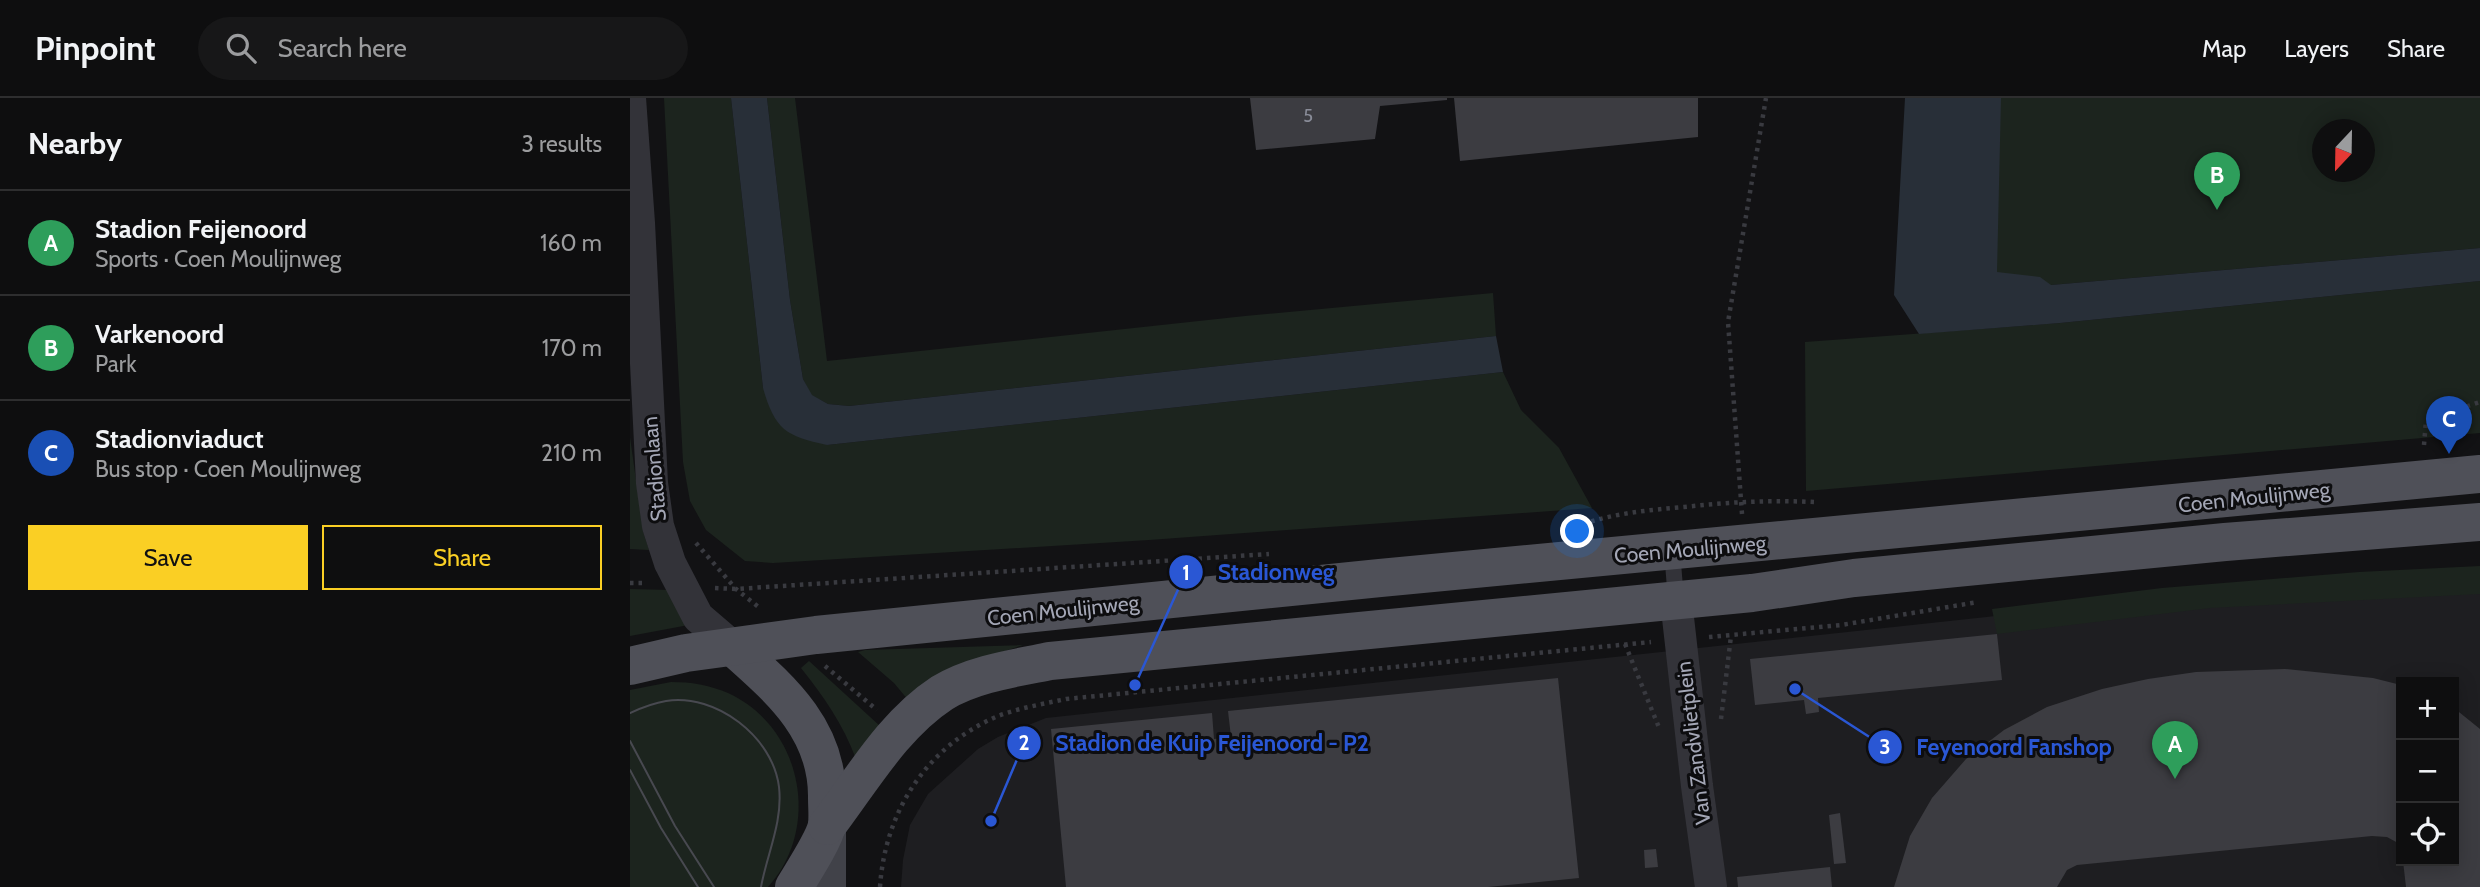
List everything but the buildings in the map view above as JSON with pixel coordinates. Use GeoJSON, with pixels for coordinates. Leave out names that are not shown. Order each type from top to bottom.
{"type":"FeatureCollection","features":[{"type":"Feature","properties":{"kind":"main road","name":"Coen Moulijnweg"},"geometry":{"type":"LineString","coordinates":[[630,666],[686,653],[794,638],[1380,578],[2480,474]]}},
{"type":"Feature","properties":{"kind":"main road","name":"Coen Moulijnweg"},"geometry":{"type":"LineString","coordinates":[[794,887],[827,826],[899,730],[943,692],[977,679],[1050,661],[1752,593],[1868,577],[2211,543],[2480,522]]}},
{"type":"Feature","properties":{"kind":"main road"},"geometry":{"type":"LineString","coordinates":[[733,647],[784,693],[801,714],[820,752],[828,781],[827,887]]}},
{"type":"Feature","properties":{"kind":"street","name":"Stadionlaan"},"geometry":{"type":"LineString","coordinates":[[630,98],[652,483],[658,526],[670,563],[698,617],[733,647]]}},
{"type":"Feature","properties":{"kind":"street","name":"Van Zandvlietplein"},"geometry":{"type":"LineString","coordinates":[[1676,600],[1711,887]]}},
{"type":"Feature","properties":{"kind":"lane"},"geometry":{"type":"LineString","coordinates":[[1672,551],[1676,600]]}},
{"type":"Feature","properties":{"kind":"path"},"geometry":{"type":"LineString","coordinates":[[1741,502],[1728,322],[1766,98]]}},
{"type":"Feature","properties":{"kind":"path"},"geometry":{"type":"LineString","coordinates":[[2424,445],[2426,420],[2480,402]]}},
{"type":"Feature","properties":{"kind":"path"},"geometry":{"type":"LineString","coordinates":[[2411,446],[2435,443]]}},
{"type":"Feature","properties":{"kind":"path","name":"Coen Moulijnweg"},"geometry":{"type":"LineString","coordinates":[[1578,525],[1613,514],[1767,500],[1822,502]]}},
{"type":"Feature","properties":{"kind":"path","name":"Coen Moulijnweg"},"geometry":{"type":"LineString","coordinates":[[794,638],[736,589],[1274,554]]}},
{"type":"Feature","properties":{"kind":"path"},"geometry":{"type":"LineString","coordinates":[[794,638],[899,730]]}},
{"type":"Feature","properties":{"kind":"path"},"geometry":{"type":"LineString","coordinates":[[880,887],[887,844],[897,813],[913,785],[932,760],[961,736],[999,716],[1066,699],[1625,645]]}},
{"type":"Feature","properties":{"kind":"shaded area"},"geometry":{"type":"Polygon","coordinates":[[[664,98],[731,98],[763,388],[827,445],[1503,372],[1521,410],[1559,448],[1592,508],[1149,540],[773,563],[745,561],[706,530],[690,501],[683,462],[664,98]]]}},
{"type":"Feature","properties":{"kind":"shaded area"},"geometry":{"type":"Polygon","coordinates":[[[731,98],[767,98],[790,300],[803,379],[812,395],[828,404],[849,406],[1496,336],[1503,372],[827,445],[801,438],[784,429],[778,422],[763,388],[731,98]]]}},
{"type":"Feature","properties":{"kind":"shaded area"},"geometry":{"type":"Polygon","coordinates":[[[767,98],[795,98],[827,361],[1245,316],[1493,293],[1496,336],[849,406],[828,404],[811,395],[803,379],[790,300],[767,98]]]}},
{"type":"Feature","properties":{"kind":"shaded area"},"geometry":{"type":"Polygon","coordinates":[[[1905,98],[2001,98],[1997,272],[2040,277],[2051,285],[2480,248],[2480,281],[2060,323],[1919,334],[1894,295],[1905,98]]]}},
{"type":"Feature","properties":{"kind":"shaded area"},"geometry":{"type":"Polygon","coordinates":[[[1958,98],[2480,98],[2480,248],[2051,285],[1952,307],[1958,98]]]}},
{"type":"Feature","properties":{"kind":"shaded area"},"geometry":{"type":"Polygon","coordinates":[[[2480,281],[2480,433],[1806,491],[1805,342],[2060,323],[2480,281]]]}},
{"type":"Feature","properties":{"kind":"shaded area"},"geometry":{"type":"Polygon","coordinates":[[[630,437],[643,531],[649,550],[630,549],[630,437]]]}},
{"type":"Feature","properties":{"kind":"shaded area"},"geometry":{"type":"Polygon","coordinates":[[[2480,566],[2480,594],[2210,608],[1997,634],[1992,609],[2162,588],[2359,572],[2480,566]]]}},
{"type":"Feature","properties":{"kind":"shaded area"},"geometry":{"type":"Polygon","coordinates":[[[2480,583],[2480,887],[901,887],[910,825],[928,794],[978,749],[998,737],[1046,718],[2005,615],[2480,583]]]}},
{"type":"Feature","properties":{"kind":"shaded area"},"geometry":{"type":"Polygon","coordinates":[[[630,589],[670,590],[694,624],[630,636],[630,589]]]}},
{"type":"Feature","properties":{"kind":"shaded area"},"geometry":{"type":"Polygon","coordinates":[[[1023,645],[948,670],[909,701],[894,683],[858,652],[865,650],[1023,645]]]}},
{"type":"Feature","properties":{"kind":"shaded area"},"geometry":{"type":"Polygon","coordinates":[[[809,661],[881,727],[856,759],[832,711],[801,668],[809,661]]]}},
{"type":"Feature","properties":{"kind":"shaded area"},"geometry":{"type":"Polygon","coordinates":[[[671,682],[700,684],[728,693],[753,709],[773,729],[787,754],[796,780],[799,808],[795,836],[785,863],[768,887],[630,887],[630,690],[671,682]]]}},
{"type":"Feature","properties":{"kind":"tram line"},"geometry":{"type":"LineString","coordinates":[[630,713],[666,701],[685,700],[704,704],[739,722],[766,751],[774,769],[780,800],[777,825],[761,887]]}},
{"type":"Feature","properties":{"kind":"tram line"},"geometry":{"type":"LineString","coordinates":[[630,741],[675,826],[714,887]]}},
{"type":"Feature","properties":{"kind":"tram line"},"geometry":{"type":"LineString","coordinates":[[630,770],[661,828],[698,887]]}},
{"type":"Feature","properties":{"kind":"place","name":"Varkenoord"},"geometry":{"type":"Point","coordinates":[2217,210]}},
{"type":"Feature","properties":{"kind":"place","name":"Stadionviaduct"},"geometry":{"type":"Point","coordinates":[2449,454]}},
{"type":"Feature","properties":{"kind":"place","name":"Stadionweg"},"geometry":{"type":"Point","coordinates":[1135,685]}},
{"type":"Feature","properties":{"kind":"place","name":"Feyenoord Fanshop"},"geometry":{"type":"Point","coordinates":[1795,689]}},
{"type":"Feature","properties":{"kind":"place","name":"Stadion Feijenoord"},"geometry":{"type":"Point","coordinates":[2175,779]}},
{"type":"Feature","properties":{"kind":"place","name":"Stadion de Kuip Feijenoord - P2"},"geometry":{"type":"Point","coordinates":[991,821]}}]}
